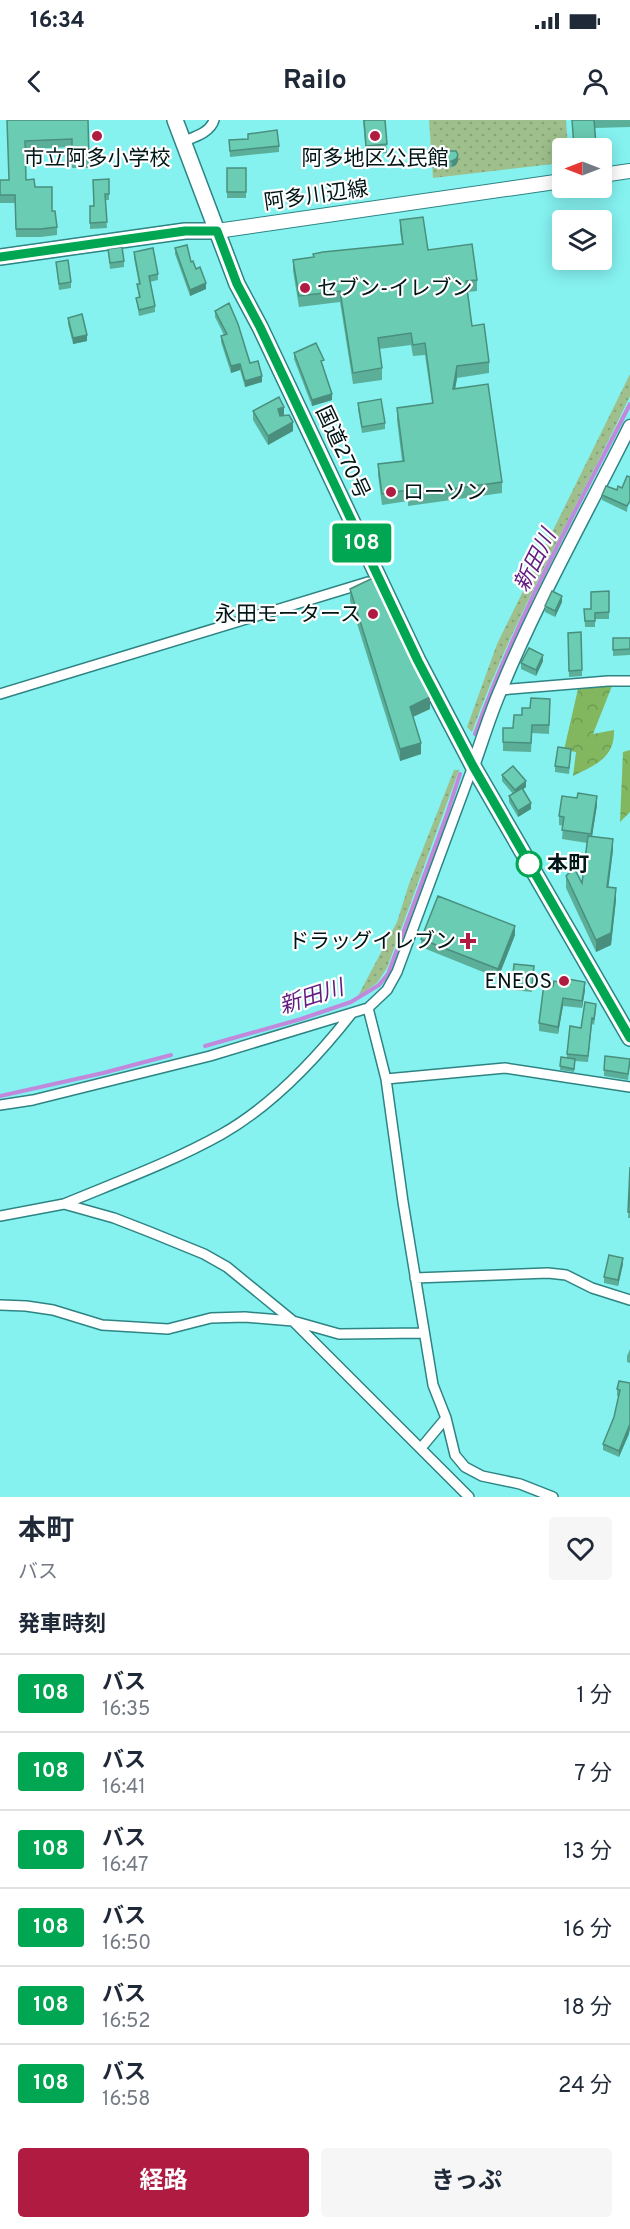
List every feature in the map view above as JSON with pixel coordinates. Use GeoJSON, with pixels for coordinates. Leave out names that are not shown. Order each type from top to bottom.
{"type":"FeatureCollection","features":[{"type":"Feature","properties":{"kind":"highway","name":"国道270号"},"geometry":{"type":"LineString","coordinates":[[175,120],[237,284],[260,327],[418,661],[473,766],[630,1038]]}},
{"type":"Feature","properties":{"kind":"highway"},"geometry":{"type":"LineString","coordinates":[[0,257],[166,233],[217,231]]}},
{"type":"Feature","properties":{"kind":"main road"},"geometry":{"type":"LineString","coordinates":[[612,174],[630,171]]}},
{"type":"Feature","properties":{"kind":"main road","name":"阿多川辺線"},"geometry":{"type":"LineString","coordinates":[[217,231],[552,182]]}},
{"type":"Feature","properties":{"kind":"street"},"geometry":{"type":"LineString","coordinates":[[182,142],[206,132],[214,120]]}},
{"type":"Feature","properties":{"kind":"street"},"geometry":{"type":"LineString","coordinates":[[0,1105],[33,1100],[204,1058],[368,1008],[387,990],[397,972],[500,690],[630,426]]}},
{"type":"Feature","properties":{"kind":"street"},"geometry":{"type":"LineString","coordinates":[[0,694],[379,579]]}},
{"type":"Feature","properties":{"kind":"street"},"geometry":{"type":"LineString","coordinates":[[500,690],[630,681]]}},
{"type":"Feature","properties":{"kind":"street"},"geometry":{"type":"LineString","coordinates":[[368,1008],[386,1079],[433,1385],[446,1418],[455,1455],[465,1467],[482,1476],[520,1484],[553,1497]]}},
{"type":"Feature","properties":{"kind":"street"},"geometry":{"type":"LineString","coordinates":[[0,1216],[64,1204],[184,1154],[224,1133],[258,1110],[287,1084],[316,1055],[352,1013]]}},
{"type":"Feature","properties":{"kind":"street"},"geometry":{"type":"LineString","coordinates":[[386,1079],[505,1068],[630,1087]]}},
{"type":"Feature","properties":{"kind":"street"},"geometry":{"type":"LineString","coordinates":[[64,1204],[114,1218],[204,1254],[227,1266],[293,1321],[469,1497]]}},
{"type":"Feature","properties":{"kind":"street"},"geometry":{"type":"LineString","coordinates":[[415,1278],[548,1273],[566,1275],[592,1288],[630,1300]]}},
{"type":"Feature","properties":{"kind":"street"},"geometry":{"type":"LineString","coordinates":[[0,1305],[53,1310],[102,1325],[113,1326],[168,1329],[211,1318],[245,1317],[293,1321],[339,1334],[424,1333]]}},
{"type":"Feature","properties":{"kind":"street"},"geometry":{"type":"LineString","coordinates":[[421,1448],[446,1418]]}},
{"type":"Feature","properties":{"kind":"green space"},"geometry":{"type":"Polygon","coordinates":[[[429,120],[566,120],[567,138],[552,138],[552,164],[433,178],[429,120]]]}},
{"type":"Feature","properties":{"kind":"green space"},"geometry":{"type":"Polygon","coordinates":[[[630,374],[630,396],[526,604],[472,732],[467,727],[497,644],[630,374]]]}},
{"type":"Feature","properties":{"kind":"green space"},"geometry":{"type":"Polygon","coordinates":[[[612,686],[593,734],[614,730],[611,747],[602,759],[573,776],[576,752],[564,750],[578,689],[612,686]]]}},
{"type":"Feature","properties":{"kind":"green space"},"geometry":{"type":"Polygon","coordinates":[[[630,750],[630,812],[620,822],[623,752],[630,750]]]}},
{"type":"Feature","properties":{"kind":"green space"},"geometry":{"type":"Polygon","coordinates":[[[454,770],[459,770],[387,968],[377,983],[358,996],[397,922],[409,884],[454,770]]]}},
{"type":"Feature","properties":{"kind":"building"},"geometry":{"type":"Polygon","coordinates":[[[7,120],[88,120],[89,160],[72,160],[72,139],[25,141],[26,180],[34,179],[35,187],[52,187],[52,211],[55,211],[57,227],[16,229],[15,195],[0,195],[0,180],[9,180],[7,120]]]}},
{"type":"Feature","properties":{"kind":"building","name":"阿多地区公民館"},"geometry":{"type":"Polygon","coordinates":[[[364,120],[385,120],[387,144],[366,146],[364,120]]]}},
{"type":"Feature","properties":{"kind":"building"},"geometry":{"type":"Polygon","coordinates":[[[572,120],[594,120],[595,138],[573,138],[572,120]]]}},
{"type":"Feature","properties":{"kind":"building"},"geometry":{"type":"Polygon","coordinates":[[[277,130],[279,146],[230,151],[229,140],[248,139],[248,134],[277,130]]]}},
{"type":"Feature","properties":{"kind":"building"},"geometry":{"type":"Polygon","coordinates":[[[435,151],[456,151],[458,155],[452,161],[436,163],[430,157],[435,151]]]}},
{"type":"Feature","properties":{"kind":"building"},"geometry":{"type":"Polygon","coordinates":[[[227,168],[246,168],[246,192],[227,192],[227,168]]]}},
{"type":"Feature","properties":{"kind":"building"},"geometry":{"type":"Polygon","coordinates":[[[109,179],[109,194],[105,194],[107,222],[90,223],[90,206],[94,206],[93,180],[109,179]]]}},
{"type":"Feature","properties":{"kind":"building"},"geometry":{"type":"Polygon","coordinates":[[[423,217],[428,250],[472,244],[477,280],[466,281],[472,326],[484,324],[489,362],[457,366],[453,389],[488,384],[502,482],[408,495],[408,490],[382,494],[378,464],[404,461],[397,408],[433,403],[425,343],[413,345],[411,333],[378,338],[382,368],[353,373],[340,291],[299,296],[293,260],[314,257],[313,254],[323,252],[403,244],[400,220],[423,217]]]}},
{"type":"Feature","properties":{"kind":"building"},"geometry":{"type":"Polygon","coordinates":[[[187,245],[191,262],[193,261],[196,269],[200,267],[206,283],[190,290],[175,248],[187,245]]]}},
{"type":"Feature","properties":{"kind":"building"},"geometry":{"type":"Polygon","coordinates":[[[122,247],[124,261],[110,263],[108,249],[122,247]]]}},
{"type":"Feature","properties":{"kind":"building"},"geometry":{"type":"Polygon","coordinates":[[[153,248],[158,274],[149,276],[155,306],[139,310],[136,298],[140,297],[137,284],[140,284],[134,252],[153,248]]]}},
{"type":"Feature","properties":{"kind":"building"},"geometry":{"type":"Polygon","coordinates":[[[68,260],[71,282],[59,284],[56,262],[68,260]]]}},
{"type":"Feature","properties":{"kind":"building"},"geometry":{"type":"Polygon","coordinates":[[[229,303],[250,363],[258,361],[262,376],[245,381],[240,364],[231,366],[221,336],[227,334],[215,311],[229,303]]]}},
{"type":"Feature","properties":{"kind":"building"},"geometry":{"type":"Polygon","coordinates":[[[82,314],[87,335],[73,338],[68,318],[82,314]]]}},
{"type":"Feature","properties":{"kind":"building"},"geometry":{"type":"Polygon","coordinates":[[[316,343],[324,360],[321,361],[332,394],[312,400],[294,353],[316,343]]]}},
{"type":"Feature","properties":{"kind":"building"},"geometry":{"type":"Polygon","coordinates":[[[279,397],[284,407],[278,409],[280,416],[289,415],[293,422],[268,436],[253,411],[279,397]]]}},
{"type":"Feature","properties":{"kind":"building"},"geometry":{"type":"Polygon","coordinates":[[[381,399],[385,423],[362,427],[358,403],[381,399]]]}},
{"type":"Feature","properties":{"kind":"building"},"geometry":{"type":"Polygon","coordinates":[[[627,476],[630,477],[630,501],[627,506],[602,495],[606,486],[617,490],[618,486],[622,488],[627,476]]]}},
{"type":"Feature","properties":{"kind":"building"},"geometry":{"type":"Polygon","coordinates":[[[373,578],[430,697],[410,707],[421,743],[400,749],[350,589],[373,578]]]}},
{"type":"Feature","properties":{"kind":"building"},"geometry":{"type":"Polygon","coordinates":[[[552,591],[562,596],[555,611],[545,606],[552,591]]]}},
{"type":"Feature","properties":{"kind":"building"},"geometry":{"type":"Polygon","coordinates":[[[609,591],[609,612],[595,613],[595,621],[585,621],[584,609],[591,609],[591,592],[609,591]]]}},
{"type":"Feature","properties":{"kind":"building"},"geometry":{"type":"Polygon","coordinates":[[[581,632],[582,670],[569,671],[568,633],[581,632]]]}},
{"type":"Feature","properties":{"kind":"building"},"geometry":{"type":"Polygon","coordinates":[[[613,638],[630,638],[630,649],[613,650],[613,638]]]}},
{"type":"Feature","properties":{"kind":"building"},"geometry":{"type":"Polygon","coordinates":[[[529,648],[543,655],[536,670],[521,663],[529,648]]]}},
{"type":"Feature","properties":{"kind":"building"},"geometry":{"type":"Polygon","coordinates":[[[531,698],[550,699],[549,725],[532,725],[531,743],[503,742],[503,728],[513,728],[514,715],[522,715],[522,708],[530,708],[531,698]]]}},
{"type":"Feature","properties":{"kind":"building"},"geometry":{"type":"Polygon","coordinates":[[[558,747],[571,749],[569,768],[555,766],[558,747]]]}},
{"type":"Feature","properties":{"kind":"building"},"geometry":{"type":"Polygon","coordinates":[[[513,766],[526,781],[515,790],[502,775],[513,766]]]}},
{"type":"Feature","properties":{"kind":"building"},"geometry":{"type":"Polygon","coordinates":[[[522,788],[531,803],[518,811],[509,796],[522,788]]]}},
{"type":"Feature","properties":{"kind":"building"},"geometry":{"type":"Polygon","coordinates":[[[578,793],[597,796],[591,834],[562,830],[564,817],[559,816],[562,796],[577,798],[578,793]]]}},
{"type":"Feature","properties":{"kind":"building"},"geometry":{"type":"Polygon","coordinates":[[[588,836],[613,839],[607,887],[616,888],[611,933],[596,940],[566,876],[574,868],[582,883],[588,836]]]}},
{"type":"Feature","properties":{"kind":"building","name":"ドラッグイレブン"},"geometry":{"type":"Polygon","coordinates":[[[438,896],[515,926],[498,969],[421,939],[438,896]]]}},
{"type":"Feature","properties":{"kind":"building"},"geometry":{"type":"Polygon","coordinates":[[[514,964],[534,966],[532,986],[512,984],[514,964]]]}},
{"type":"Feature","properties":{"kind":"building"},"geometry":{"type":"Polygon","coordinates":[[[568,979],[585,982],[582,1001],[563,998],[558,1027],[539,1023],[544,984],[553,986],[554,981],[570,984],[568,979]]]}},
{"type":"Feature","properties":{"kind":"building"},"geometry":{"type":"Polygon","coordinates":[[[585,1002],[596,1004],[594,1019],[592,1018],[588,1056],[567,1054],[570,1026],[581,1028],[585,1002]]]}},
{"type":"Feature","properties":{"kind":"building"},"geometry":{"type":"Polygon","coordinates":[[[605,1056],[630,1059],[628,1074],[604,1070],[605,1056]]]}},
{"type":"Feature","properties":{"kind":"building"},"geometry":{"type":"Polygon","coordinates":[[[561,1057],[575,1059],[574,1069],[560,1066],[561,1057]]]}},
{"type":"Feature","properties":{"kind":"building"},"geometry":{"type":"Polygon","coordinates":[[[630,1167],[630,1212],[628,1212],[630,1167]]]}},
{"type":"Feature","properties":{"kind":"building"},"geometry":{"type":"Polygon","coordinates":[[[609,1255],[623,1258],[618,1280],[604,1277],[609,1255]]]}},
{"type":"Feature","properties":{"kind":"building"},"geometry":{"type":"Polygon","coordinates":[[[619,1381],[630,1383],[630,1424],[619,1451],[603,1444],[614,1417],[620,1390],[617,1389],[619,1381]]]}},
{"type":"Feature","properties":{"kind":"waterway","name":"新田川"},"geometry":{"type":"LineString","coordinates":[[475,734],[491,691],[528,608],[630,404]]}},
{"type":"Feature","properties":{"kind":"waterway","name":"新田川"},"geometry":{"type":"LineString","coordinates":[[205,1046],[301,1019],[351,1002],[379,985],[388,974],[460,774]]}},
{"type":"Feature","properties":{"kind":"waterway","name":"新田川"},"geometry":{"type":"LineString","coordinates":[[0,1096],[171,1055]]}},
{"type":"Feature","properties":{"kind":"bus line","name":"108"},"geometry":{"type":"LineString","coordinates":[[0,257],[185,231],[217,231],[237,284],[260,327],[418,661],[473,766],[630,1038]]}},
{"type":"Feature","properties":{"kind":"place","name":"市立阿多小学校"},"geometry":{"type":"Point","coordinates":[97,136]}},
{"type":"Feature","properties":{"kind":"place","name":"阿多地区公民館"},"geometry":{"type":"Point","coordinates":[375,136]}},
{"type":"Feature","properties":{"kind":"place","name":"セブン-イレブン"},"geometry":{"type":"Point","coordinates":[305,288]}},
{"type":"Feature","properties":{"kind":"place","name":"ローソン"},"geometry":{"type":"Point","coordinates":[391,492]}},
{"type":"Feature","properties":{"kind":"place","name":"永田モータース"},"geometry":{"type":"Point","coordinates":[373,614]}},
{"type":"Feature","properties":{"kind":"place","name":"本町"},"geometry":{"type":"Point","coordinates":[529,864]}},
{"type":"Feature","properties":{"kind":"place","name":"ドラッグイレブン"},"geometry":{"type":"Point","coordinates":[468,941]}},
{"type":"Feature","properties":{"kind":"place","name":"ENEOS"},"geometry":{"type":"Point","coordinates":[564,981]}}]}
